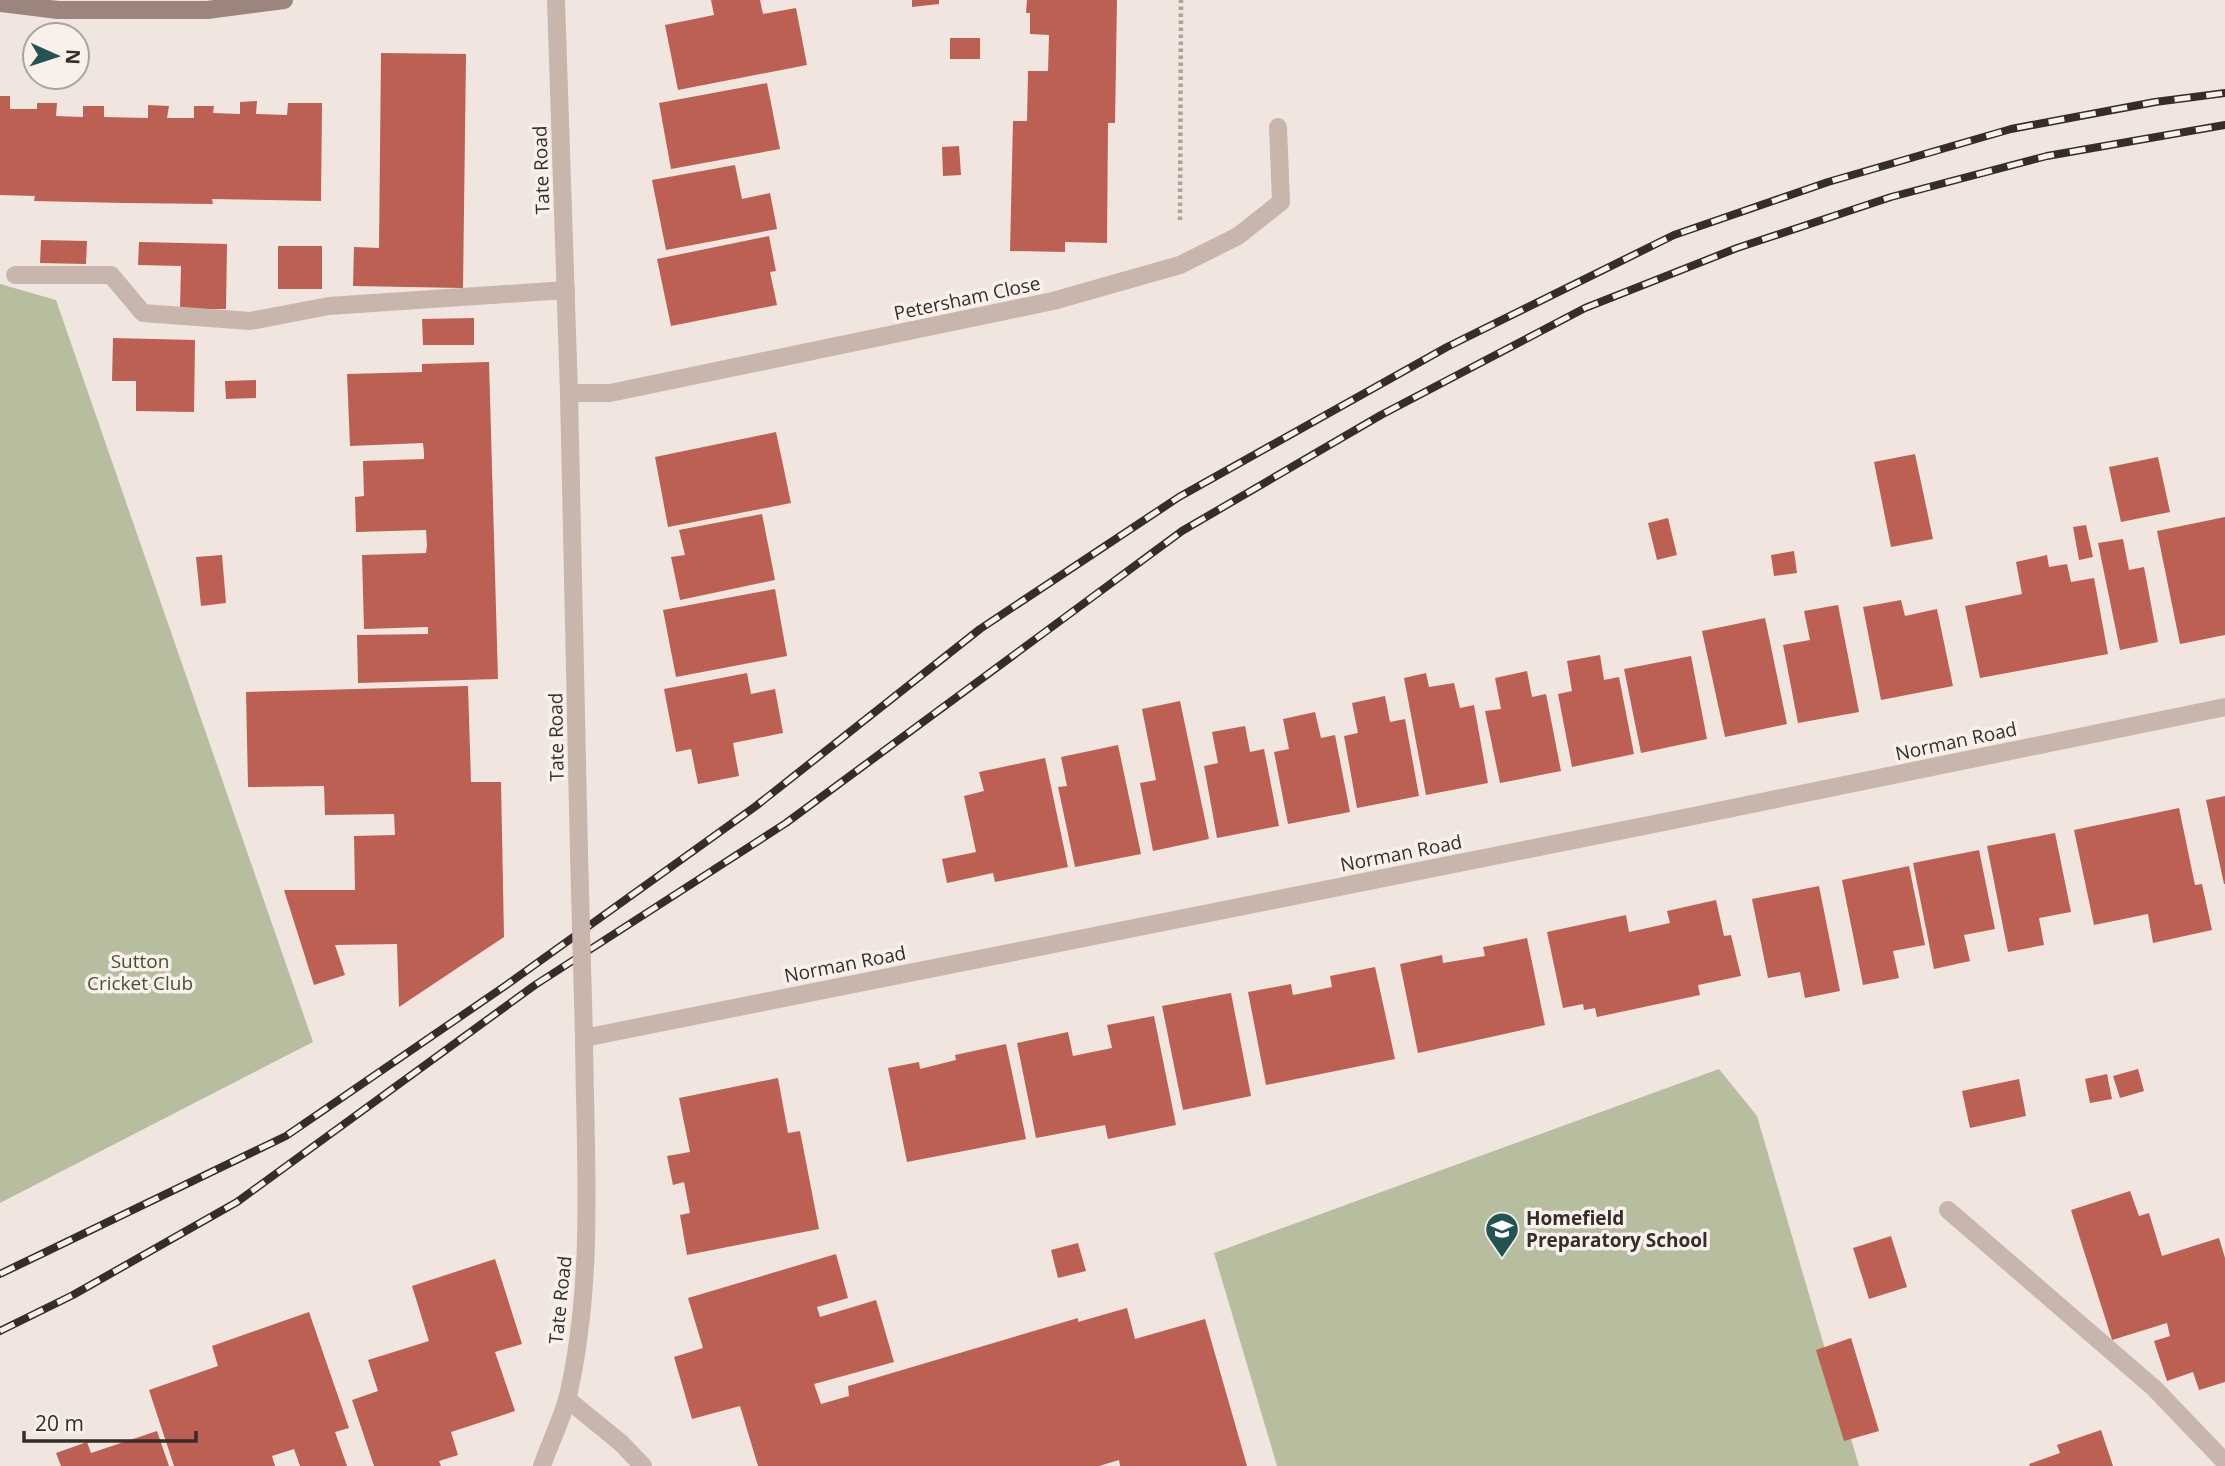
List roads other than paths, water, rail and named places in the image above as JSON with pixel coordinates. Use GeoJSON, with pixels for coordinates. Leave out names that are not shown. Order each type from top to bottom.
{"type":"FeatureCollection","features":[{"type":"Feature","properties":{"kind":"street"},"geometry":{"type":"LineString","coordinates":[[0,3],[58,10],[206,10],[284,0]]}},
{"type":"Feature","properties":{"kind":"street","name":"Tate Road"},"geometry":{"type":"LineString","coordinates":[[542,1466],[567,1399],[580,1333],[587,1266],[569,393],[556,0]]}},
{"type":"Feature","properties":{"kind":"street","name":"Petersham Close"},"geometry":{"type":"LineString","coordinates":[[569,393],[610,393],[1053,301],[1180,265],[1238,236],[1281,202],[1278,127]]}},
{"type":"Feature","properties":{"kind":"street"},"geometry":{"type":"LineString","coordinates":[[15,275],[111,275],[143,313],[250,321],[329,306],[566,290]]}},
{"type":"Feature","properties":{"kind":"street","name":"Norman Road"},"geometry":{"type":"LineString","coordinates":[[584,1038],[1661,823],[2225,707]]}},
{"type":"Feature","properties":{"kind":"street"},"geometry":{"type":"LineString","coordinates":[[1948,1210],[2154,1388],[2225,1462]]}},
{"type":"Feature","properties":{"kind":"street"},"geometry":{"type":"LineString","coordinates":[[567,1399],[621,1443],[643,1466]]}},
{"type":"Feature","properties":{"kind":"railway"},"geometry":{"type":"LineString","coordinates":[[0,1274],[286,1136],[505,986],[756,806],[980,629],[1179,497],[1447,347],[1674,235],[1828,182],[2011,129],[2155,102],[2225,93]]}},
{"type":"Feature","properties":{"kind":"railway"},"geometry":{"type":"LineString","coordinates":[[0,1331],[73,1295],[237,1202],[535,985],[786,823],[1182,531],[1381,415],[1585,308],[1737,248],[1891,197],[2047,156],[2225,125]]}},
{"type":"Feature","properties":{"kind":"place","name":"Homefield Preparatory School"},"geometry":{"type":"Point","coordinates":[1502,1259]}},
{"type":"Feature","properties":{"kind":"park label","name":"Sutton Cricket Club"},"geometry":{"type":"Point","coordinates":[140,972]}}]}
